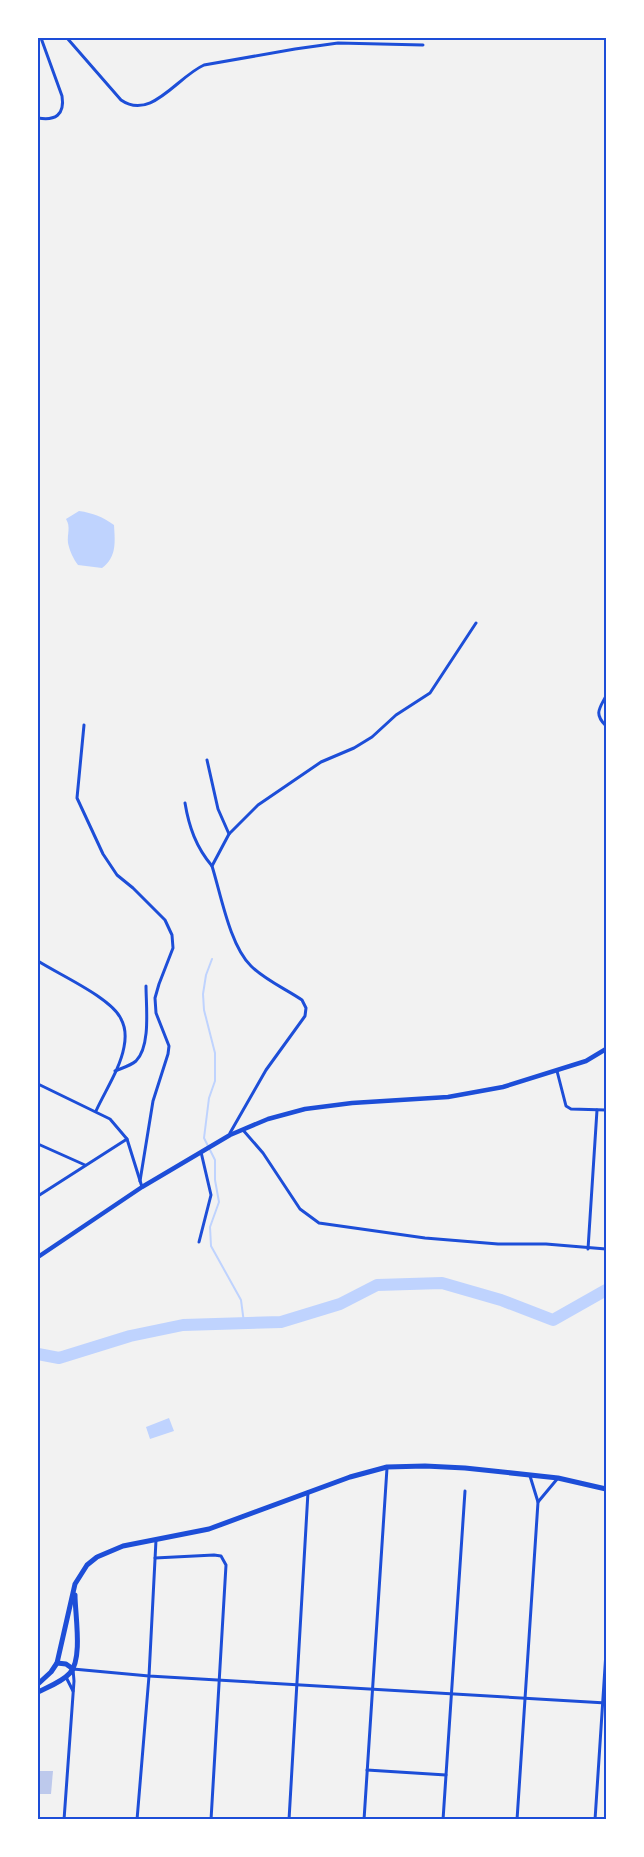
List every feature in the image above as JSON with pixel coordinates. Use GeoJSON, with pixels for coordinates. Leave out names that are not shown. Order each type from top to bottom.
{"type":"FeatureCollection","features":[{"type":"Feature","properties":{"kind":"main road"},"geometry":{"type":"LineString","coordinates":[[38,1257],[141,1184],[220,1140],[268,1119],[305,1109],[352,1103],[448,1097],[503,1087],[586,1061],[606,1049]]}},
{"type":"Feature","properties":{"kind":"main road"},"geometry":{"type":"LineString","coordinates":[[66,1677],[58,1674],[56,1665],[75,1584],[87,1565],[97,1557],[123,1546],[209,1529],[350,1477],[387,1467],[465,1468],[558,1478],[606,1489]]}},
{"type":"Feature","properties":{"kind":"main road"},"geometry":{"type":"LineString","coordinates":[[38,1692],[66,1677],[73,1669],[77,1646],[75,1584]]}},
{"type":"Feature","properties":{"kind":"main road"},"geometry":{"type":"LineString","coordinates":[[38,1684],[56,1665],[66,1664],[73,1669]]}},
{"type":"Feature","properties":{"kind":"street"},"geometry":{"type":"LineString","coordinates":[[38,118],[48,120],[58,115],[63,105],[62,96],[41,38]]}},
{"type":"Feature","properties":{"kind":"street"},"geometry":{"type":"LineString","coordinates":[[67,38],[121,100],[140,107],[153,103],[192,70],[204,65],[338,43],[423,45]]}},
{"type":"Feature","properties":{"kind":"street"},"geometry":{"type":"LineString","coordinates":[[212,866],[229,834],[258,805],[321,762],[354,748],[372,737],[396,715],[430,693],[476,623]]}},
{"type":"Feature","properties":{"kind":"street"},"geometry":{"type":"LineString","coordinates":[[606,696],[598,715],[606,726]]}},
{"type":"Feature","properties":{"kind":"street"},"geometry":{"type":"LineString","coordinates":[[84,725],[77,798],[103,854],[117,875],[160,914],[172,935],[173,948],[155,998],[156,1013],[169,1046],[153,1101],[141,1184]]}},
{"type":"Feature","properties":{"kind":"street"},"geometry":{"type":"LineString","coordinates":[[207,760],[218,809],[229,834]]}},
{"type":"Feature","properties":{"kind":"street"},"geometry":{"type":"LineString","coordinates":[[184,803],[194,839],[212,866],[236,942],[244,958],[253,968],[302,1000],[306,1008],[305,1016],[267,1070],[230,1135]]}},
{"type":"Feature","properties":{"kind":"street"},"geometry":{"type":"LineString","coordinates":[[38,961],[113,1007],[121,1018],[125,1031],[124,1048],[96,1111]]}},
{"type":"Feature","properties":{"kind":"street"},"geometry":{"type":"LineString","coordinates":[[115,1071],[138,1060],[144,1047],[147,1029],[146,986]]}},
{"type":"Feature","properties":{"kind":"street"},"geometry":{"type":"LineString","coordinates":[[557,1071],[566,1106],[571,1109],[606,1110]]}},
{"type":"Feature","properties":{"kind":"street"},"geometry":{"type":"LineString","coordinates":[[38,1084],[110,1119],[127,1139],[141,1184]]}},
{"type":"Feature","properties":{"kind":"street"},"geometry":{"type":"LineString","coordinates":[[588,1249],[597,1110]]}},
{"type":"Feature","properties":{"kind":"street"},"geometry":{"type":"LineString","coordinates":[[242,1129],[263,1153],[300,1209],[319,1223],[426,1238],[606,1249]]}},
{"type":"Feature","properties":{"kind":"street"},"geometry":{"type":"LineString","coordinates":[[38,1196],[127,1139]]}},
{"type":"Feature","properties":{"kind":"street"},"geometry":{"type":"LineString","coordinates":[[38,1144],[85,1165]]}},
{"type":"Feature","properties":{"kind":"street"},"geometry":{"type":"LineString","coordinates":[[200,1242],[211,1195],[202,1151]]}},
{"type":"Feature","properties":{"kind":"street"},"geometry":{"type":"LineString","coordinates":[[364,1820],[387,1467]]}},
{"type":"Feature","properties":{"kind":"street"},"geometry":{"type":"LineString","coordinates":[[517,1820],[538,1502],[530,1476]]}},
{"type":"Feature","properties":{"kind":"street"},"geometry":{"type":"LineString","coordinates":[[538,1502],[558,1478]]}},
{"type":"Feature","properties":{"kind":"street"},"geometry":{"type":"LineString","coordinates":[[443,1820],[465,1491]]}},
{"type":"Feature","properties":{"kind":"street"},"geometry":{"type":"LineString","coordinates":[[289,1820],[308,1492]]}},
{"type":"Feature","properties":{"kind":"street"},"geometry":{"type":"LineString","coordinates":[[137,1820],[149,1676],[156,1538]]}},
{"type":"Feature","properties":{"kind":"street"},"geometry":{"type":"LineString","coordinates":[[155,1558],[214,1555],[220,1556],[226,1565],[211,1820]]}},
{"type":"Feature","properties":{"kind":"street"},"geometry":{"type":"LineString","coordinates":[[595,1820],[605,1702],[606,1652]]}},
{"type":"Feature","properties":{"kind":"street"},"geometry":{"type":"LineString","coordinates":[[64,1820],[73,1669],[149,1676],[605,1702]]}},
{"type":"Feature","properties":{"kind":"street"},"geometry":{"type":"LineString","coordinates":[[66,1677],[73,1693]]}},
{"type":"Feature","properties":{"kind":"street"},"geometry":{"type":"LineString","coordinates":[[367,1770],[446,1775]]}},
{"type":"Feature","properties":{"kind":"water"},"geometry":{"type":"Polygon","coordinates":[[[79,511],[98,516],[114,525],[113,554],[102,568],[78,565],[73,557],[68,543],[66,519],[79,511]]]}},
{"type":"Feature","properties":{"kind":"water"},"geometry":{"type":"Polygon","coordinates":[[[169,1418],[174,1431],[150,1439],[146,1427],[169,1418]]]}},
{"type":"Feature","properties":{"kind":"building"},"geometry":{"type":"Polygon","coordinates":[[[38,1771],[53,1771],[51,1794],[38,1794],[38,1771]]]}},
{"type":"Feature","properties":{"kind":"waterway"},"geometry":{"type":"LineString","coordinates":[[212,959],[206,975],[203,994],[204,1010],[215,1053],[215,1081],[209,1098],[204,1138],[215,1160],[215,1180],[219,1202],[210,1227],[211,1246],[241,1300],[244,1323]]}},
{"type":"Feature","properties":{"kind":"waterway"},"geometry":{"type":"LineString","coordinates":[[38,1354],[59,1358],[130,1336],[183,1325],[281,1322],[340,1304],[377,1285],[442,1283],[501,1300],[553,1320],[606,1290]]}}]}
